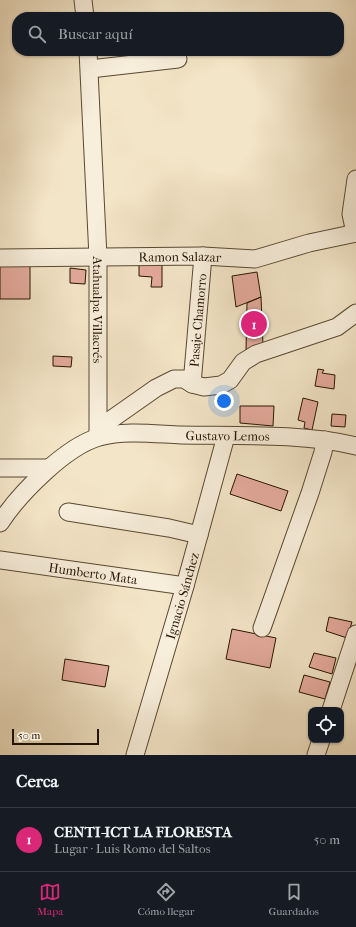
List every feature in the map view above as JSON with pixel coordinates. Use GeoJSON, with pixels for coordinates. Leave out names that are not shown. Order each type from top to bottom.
{"type":"FeatureCollection","features":[{"type":"Feature","properties":{"kind":"street"},"geometry":{"type":"LineString","coordinates":[[83,0],[84,12]]}},
{"type":"Feature","properties":{"kind":"street","name":"Atahualpa Villacrés"},"geometry":{"type":"LineString","coordinates":[[89,56],[98,257],[98,433]]}},
{"type":"Feature","properties":{"kind":"street"},"geometry":{"type":"LineString","coordinates":[[90,69],[178,59]]}},
{"type":"Feature","properties":{"kind":"street"},"geometry":{"type":"LineString","coordinates":[[356,179],[351,214],[356,233]]}},
{"type":"Feature","properties":{"kind":"street","name":"Ramon Salazar"},"geometry":{"type":"LineString","coordinates":[[0,258],[203,256],[255,259],[308,243],[356,233]]}},
{"type":"Feature","properties":{"kind":"street","name":"Pasaje Chamorro"},"geometry":{"type":"LineString","coordinates":[[192,384],[203,256]]}},
{"type":"Feature","properties":{"kind":"street"},"geometry":{"type":"LineString","coordinates":[[0,523],[49,468],[98,433],[156,388],[174,379],[184,379],[192,384],[204,387],[221,385],[230,380],[242,362],[256,354],[337,327],[356,313]]}},
{"type":"Feature","properties":{"kind":"street","name":"Gustavo Lemos"},"geometry":{"type":"LineString","coordinates":[[98,433],[325,440],[356,446]]}},
{"type":"Feature","properties":{"kind":"street","name":"Ignacio Sánchez"},"geometry":{"type":"LineString","coordinates":[[135,755],[186,586],[226,436]]}},
{"type":"Feature","properties":{"kind":"street"},"geometry":{"type":"LineString","coordinates":[[262,628],[312,486],[323,452],[325,440]]}},
{"type":"Feature","properties":{"kind":"street"},"geometry":{"type":"LineString","coordinates":[[2,468],[49,468]]}},
{"type":"Feature","properties":{"kind":"street"},"geometry":{"type":"LineString","coordinates":[[2,468],[17,476],[28,490]]}},
{"type":"Feature","properties":{"kind":"street"},"geometry":{"type":"LineString","coordinates":[[68,512],[162,526],[199,535]]}},
{"type":"Feature","properties":{"kind":"street","name":"Humberto Mata"},"geometry":{"type":"LineString","coordinates":[[0,560],[186,586]]}},
{"type":"Feature","properties":{"kind":"street"},"geometry":{"type":"LineString","coordinates":[[332,707],[356,634]]}},
{"type":"Feature","properties":{"kind":"street"},"geometry":{"type":"LineString","coordinates":[[316,755],[320,743]]}},
{"type":"Feature","properties":{"kind":"building"},"geometry":{"type":"Polygon","coordinates":[[[0,265],[30,266],[30,299],[0,299],[0,265]]]}},
{"type":"Feature","properties":{"kind":"building"},"geometry":{"type":"Polygon","coordinates":[[[139,265],[162,265],[162,287],[151,287],[152,277],[139,276],[139,265]]]}},
{"type":"Feature","properties":{"kind":"building"},"geometry":{"type":"Polygon","coordinates":[[[70,268],[86,270],[85,284],[70,283],[70,268]]]}},
{"type":"Feature","properties":{"kind":"building"},"geometry":{"type":"Polygon","coordinates":[[[257,272],[261,297],[236,307],[232,276],[257,272]]]}},
{"type":"Feature","properties":{"kind":"building"},"geometry":{"type":"Polygon","coordinates":[[[261,297],[263,345],[246,351],[247,303],[261,297]]]}},
{"type":"Feature","properties":{"kind":"building"},"geometry":{"type":"Polygon","coordinates":[[[53,356],[72,357],[71,367],[53,366],[53,356]]]}},
{"type":"Feature","properties":{"kind":"building"},"geometry":{"type":"Polygon","coordinates":[[[318,369],[324,370],[322,373],[335,375],[334,389],[315,386],[318,369]]]}},
{"type":"Feature","properties":{"kind":"building"},"geometry":{"type":"Polygon","coordinates":[[[303,398],[318,402],[312,430],[304,428],[305,422],[298,420],[303,398]]]}},
{"type":"Feature","properties":{"kind":"building"},"geometry":{"type":"Polygon","coordinates":[[[240,406],[274,406],[273,426],[240,423],[240,406]]]}},
{"type":"Feature","properties":{"kind":"building"},"geometry":{"type":"Polygon","coordinates":[[[332,414],[346,415],[345,427],[331,426],[332,414]]]}},
{"type":"Feature","properties":{"kind":"building"},"geometry":{"type":"Polygon","coordinates":[[[237,474],[288,491],[281,511],[230,494],[237,474]]]}},
{"type":"Feature","properties":{"kind":"building"},"geometry":{"type":"Polygon","coordinates":[[[329,617],[352,622],[347,638],[326,631],[329,617]]]}},
{"type":"Feature","properties":{"kind":"building"},"geometry":{"type":"Polygon","coordinates":[[[232,629],[276,638],[270,668],[226,659],[232,629]]]}},
{"type":"Feature","properties":{"kind":"building"},"geometry":{"type":"Polygon","coordinates":[[[314,653],[336,658],[332,674],[309,667],[314,653]]]}},
{"type":"Feature","properties":{"kind":"building"},"geometry":{"type":"Polygon","coordinates":[[[65,659],[109,666],[105,687],[62,680],[65,659]]]}},
{"type":"Feature","properties":{"kind":"building"},"geometry":{"type":"Polygon","coordinates":[[[304,675],[330,682],[325,699],[299,692],[304,675]]]}},
{"type":"Feature","properties":{"kind":"place","name":"CENTI-ICT LA FLORESTA"},"geometry":{"type":"Point","coordinates":[254,324]}}]}
